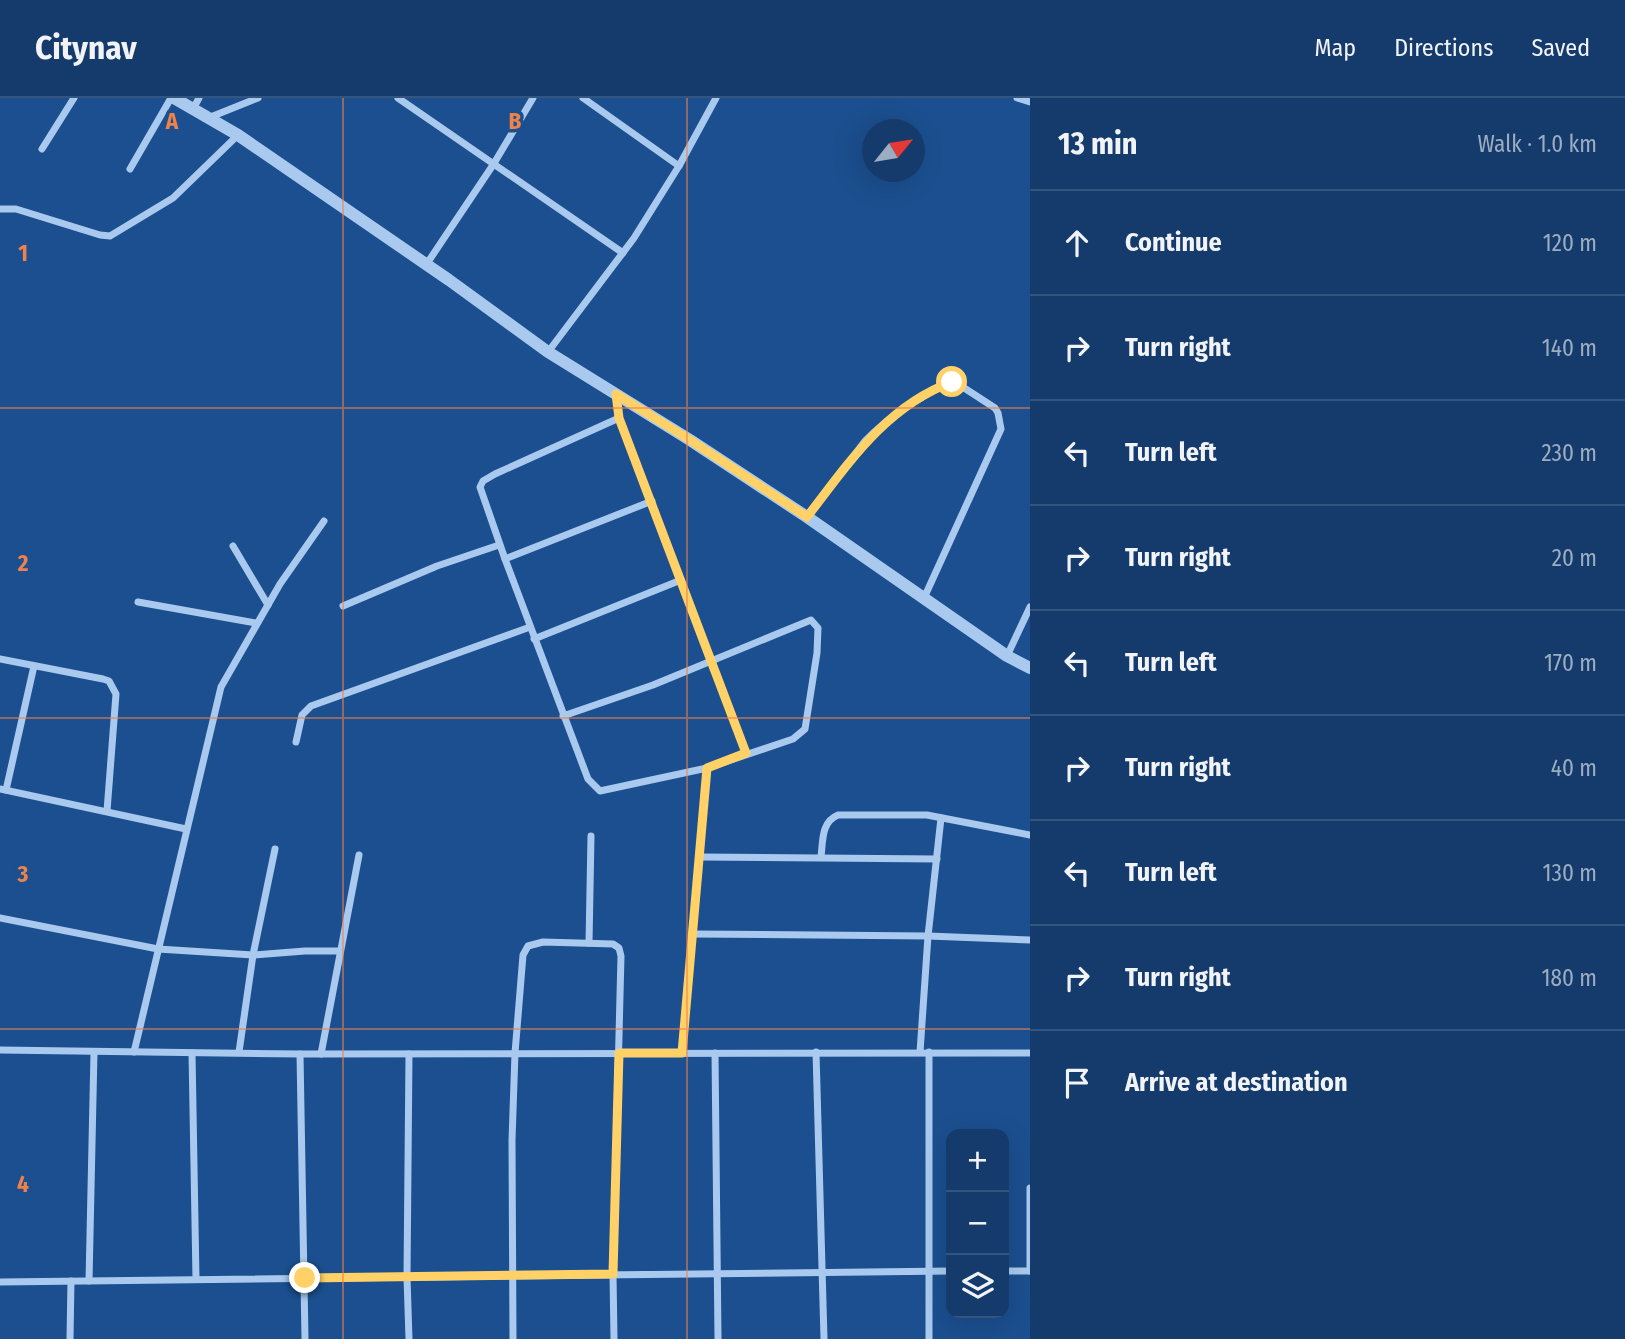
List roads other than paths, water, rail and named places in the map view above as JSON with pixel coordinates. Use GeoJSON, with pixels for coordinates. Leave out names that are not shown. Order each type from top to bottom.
{"type":"FeatureCollection","features":[{"type":"Feature","properties":{"kind":"street"},"geometry":{"type":"LineString","coordinates":[[42,149],[74,98]]}},
{"type":"Feature","properties":{"kind":"street"},"geometry":{"type":"LineString","coordinates":[[131,169],[172,98],[196,104],[208,118],[238,135],[426,264],[548,352],[690,440],[807,517],[1007,656],[1030,668]]}},
{"type":"Feature","properties":{"kind":"street"},"geometry":{"type":"LineString","coordinates":[[208,118],[258,98]]}},
{"type":"Feature","properties":{"kind":"street"},"geometry":{"type":"LineString","coordinates":[[398,98],[622,254]]}},
{"type":"Feature","properties":{"kind":"street"},"geometry":{"type":"LineString","coordinates":[[426,264],[493,165],[533,98]]}},
{"type":"Feature","properties":{"kind":"street"},"geometry":{"type":"LineString","coordinates":[[583,98],[679,166]]}},
{"type":"Feature","properties":{"kind":"street"},"geometry":{"type":"LineString","coordinates":[[548,352],[622,254],[679,166],[716,98]]}},
{"type":"Feature","properties":{"kind":"street"},"geometry":{"type":"LineString","coordinates":[[1017,98],[1030,102]]}},
{"type":"Feature","properties":{"kind":"street"},"geometry":{"type":"LineString","coordinates":[[0,209],[16,209],[110,236],[173,198],[238,135]]}},
{"type":"Feature","properties":{"kind":"street"},"geometry":{"type":"LineString","coordinates":[[807,517],[865,441],[921,397],[955,382],[995,408],[1001,429],[924,598]]}},
{"type":"Feature","properties":{"kind":"street"},"geometry":{"type":"LineString","coordinates":[[616,394],[619,418],[746,753]]}},
{"type":"Feature","properties":{"kind":"street"},"geometry":{"type":"LineString","coordinates":[[563,716],[653,685],[811,620],[816,624],[817,653],[805,729],[793,739],[707,768],[600,791],[588,779],[563,716],[534,639],[480,490],[483,481],[495,474],[619,418]]}},
{"type":"Feature","properties":{"kind":"street"},"geometry":{"type":"LineString","coordinates":[[505,559],[652,501]]}},
{"type":"Feature","properties":{"kind":"street"},"geometry":{"type":"LineString","coordinates":[[134,1052],[216,702],[234,661],[324,521]]}},
{"type":"Feature","properties":{"kind":"street"},"geometry":{"type":"LineString","coordinates":[[343,606],[437,566],[499,545]]}},
{"type":"Feature","properties":{"kind":"street"},"geometry":{"type":"LineString","coordinates":[[233,546],[268,605]]}},
{"type":"Feature","properties":{"kind":"street"},"geometry":{"type":"LineString","coordinates":[[534,639],[681,580]]}},
{"type":"Feature","properties":{"kind":"street"},"geometry":{"type":"LineString","coordinates":[[138,602],[257,623]]}},
{"type":"Feature","properties":{"kind":"street"},"geometry":{"type":"LineString","coordinates":[[1007,656],[1030,607]]}},
{"type":"Feature","properties":{"kind":"street"},"geometry":{"type":"LineString","coordinates":[[296,742],[302,715],[311,706],[530,627]]}},
{"type":"Feature","properties":{"kind":"street"},"geometry":{"type":"LineString","coordinates":[[0,659],[103,679],[113,686],[116,694],[107,811]]}},
{"type":"Feature","properties":{"kind":"street"},"geometry":{"type":"LineString","coordinates":[[34,666],[3,790],[186,829]]}},
{"type":"Feature","properties":{"kind":"street"},"geometry":{"type":"LineString","coordinates":[[682,1053],[707,768]]}},
{"type":"Feature","properties":{"kind":"street"},"geometry":{"type":"LineString","coordinates":[[821,857],[825,825],[838,815],[927,815],[1030,835]]}},
{"type":"Feature","properties":{"kind":"street"},"geometry":{"type":"LineString","coordinates":[[919,1052],[941,818]]}},
{"type":"Feature","properties":{"kind":"street"},"geometry":{"type":"LineString","coordinates":[[589,943],[591,836]]}},
{"type":"Feature","properties":{"kind":"street"},"geometry":{"type":"LineString","coordinates":[[239,1052],[253,955],[275,849]]}},
{"type":"Feature","properties":{"kind":"street"},"geometry":{"type":"LineString","coordinates":[[320,1054],[359,855]]}},
{"type":"Feature","properties":{"kind":"street"},"geometry":{"type":"LineString","coordinates":[[700,857],[937,859]]}},
{"type":"Feature","properties":{"kind":"street"},"geometry":{"type":"LineString","coordinates":[[0,918],[158,949],[253,955],[340,951]]}},
{"type":"Feature","properties":{"kind":"street"},"geometry":{"type":"LineString","coordinates":[[693,934],[928,936],[1030,940]]}},
{"type":"Feature","properties":{"kind":"street"},"geometry":{"type":"LineString","coordinates":[[513,1339],[512,1140],[515,1054],[526,949],[531,944],[543,942],[613,944],[619,948],[621,956],[613,1274],[614,1339]]}},
{"type":"Feature","properties":{"kind":"street"},"geometry":{"type":"LineString","coordinates":[[0,1050],[300,1054],[1030,1054]]}},
{"type":"Feature","properties":{"kind":"street"},"geometry":{"type":"LineString","coordinates":[[89,1280],[94,1052]]}},
{"type":"Feature","properties":{"kind":"street"},"geometry":{"type":"LineString","coordinates":[[816,1052],[824,1339]]}},
{"type":"Feature","properties":{"kind":"street"},"geometry":{"type":"LineString","coordinates":[[929,1052],[929,1339]]}},
{"type":"Feature","properties":{"kind":"street"},"geometry":{"type":"LineString","coordinates":[[192,1053],[197,1279]]}},
{"type":"Feature","properties":{"kind":"street"},"geometry":{"type":"LineString","coordinates":[[715,1053],[718,1339]]}},
{"type":"Feature","properties":{"kind":"street"},"geometry":{"type":"LineString","coordinates":[[300,1054],[304,1339]]}},
{"type":"Feature","properties":{"kind":"street"},"geometry":{"type":"LineString","coordinates":[[409,1054],[409,1339]]}},
{"type":"Feature","properties":{"kind":"street"},"geometry":{"type":"LineString","coordinates":[[1009,1271],[1030,1271],[1030,1188]]}},
{"type":"Feature","properties":{"kind":"street"},"geometry":{"type":"LineString","coordinates":[[0,1282],[946,1271]]}},
{"type":"Feature","properties":{"kind":"street"},"geometry":{"type":"LineString","coordinates":[[70,1339],[71,1281]]}}]}
